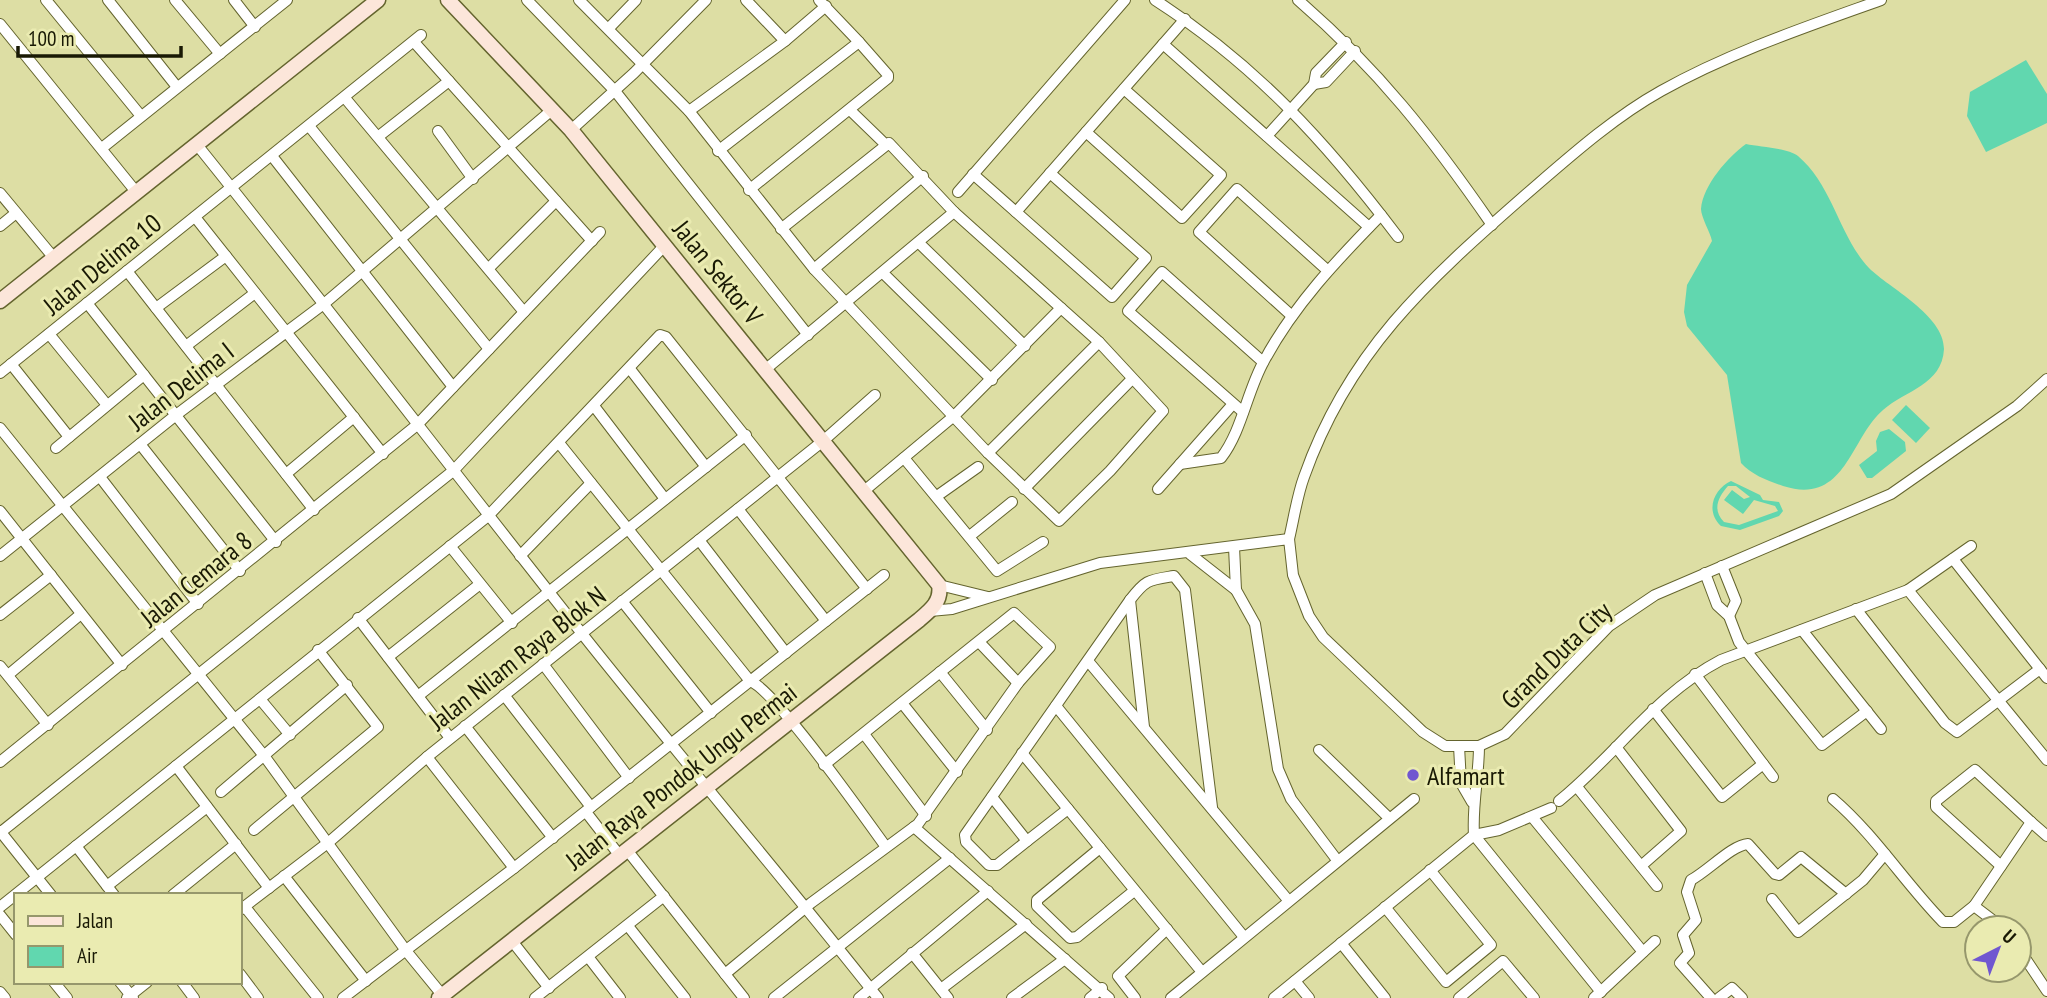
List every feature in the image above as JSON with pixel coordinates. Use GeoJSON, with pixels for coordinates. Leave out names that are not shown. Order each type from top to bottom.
{"type":"FeatureCollection","features":[{"type":"Feature","properties":{"kind":"street"},"geometry":{"type":"LineString","coordinates":[[46,0],[141,116]]}},
{"type":"Feature","properties":{"kind":"street"},"geometry":{"type":"LineString","coordinates":[[108,0],[177,88]]}},
{"type":"Feature","properties":{"kind":"street"},"geometry":{"type":"LineString","coordinates":[[175,0],[220,54]]}},
{"type":"Feature","properties":{"kind":"street"},"geometry":{"type":"LineString","coordinates":[[234,0],[255,27]]}},
{"type":"Feature","properties":{"kind":"street"},"geometry":{"type":"LineString","coordinates":[[102,148],[287,0]]}},
{"type":"Feature","properties":{"kind":"street"},"geometry":{"type":"LineString","coordinates":[[0,301],[378,0]]}},
{"type":"Feature","properties":{"kind":"street","name":"Jalan Sektor V"},"geometry":{"type":"LineString","coordinates":[[448,0],[571,130],[939,585]]}},
{"type":"Feature","properties":{"kind":"street"},"geometry":{"type":"LineString","coordinates":[[527,0],[615,91],[807,335]]}},
{"type":"Feature","properties":{"kind":"street"},"geometry":{"type":"LineString","coordinates":[[579,0],[609,28],[640,67],[689,111],[814,270],[840,308],[1059,521],[1110,471],[1163,411],[1099,342],[954,212],[893,145],[885,144],[851,111]]}},
{"type":"Feature","properties":{"kind":"street"},"geometry":{"type":"LineString","coordinates":[[609,28],[636,0]]}},
{"type":"Feature","properties":{"kind":"street"},"geometry":{"type":"LineString","coordinates":[[571,130],[640,67],[706,0]]}},
{"type":"Feature","properties":{"kind":"street"},"geometry":{"type":"LineString","coordinates":[[746,0],[785,41]]}},
{"type":"Feature","properties":{"kind":"street"},"geometry":{"type":"LineString","coordinates":[[958,192],[1125,0]]}},
{"type":"Feature","properties":{"kind":"street"},"geometry":{"type":"LineString","coordinates":[[1155,0],[1185,19],[1241,63],[1290,107],[1398,237]]}},
{"type":"Feature","properties":{"kind":"street"},"geometry":{"type":"LineString","coordinates":[[1298,0],[1346,42],[1404,103],[1492,225]]}},
{"type":"Feature","properties":{"kind":"street","name":"Grand Duta City"},"geometry":{"type":"LineString","coordinates":[[1881,0],[1733,54],[1659,92],[1581,147],[1492,225],[1393,319],[1362,360],[1330,415],[1303,478],[1289,539],[1293,575],[1309,616],[1324,637],[1423,732],[1445,746],[1479,746],[1505,734],[1609,626],[1655,595],[1891,494],[2017,406],[2047,379]]}},
{"type":"Feature","properties":{"kind":"street"},"geometry":{"type":"LineString","coordinates":[[689,111],[785,41],[822,3],[888,76],[851,111],[749,190]]}},
{"type":"Feature","properties":{"kind":"street"},"geometry":{"type":"LineString","coordinates":[[1016,212],[1185,19]]}},
{"type":"Feature","properties":{"kind":"street"},"geometry":{"type":"LineString","coordinates":[[0,24],[138,192]]}},
{"type":"Feature","properties":{"kind":"street","name":"Jalan Delima 10"},"geometry":{"type":"LineString","coordinates":[[0,373],[417,38],[449,82]]}},
{"type":"Feature","properties":{"kind":"street"},"geometry":{"type":"LineString","coordinates":[[718,151],[859,42]]}},
{"type":"Feature","properties":{"kind":"street"},"geometry":{"type":"LineString","coordinates":[[1314,85],[1316,73],[1346,42]]}},
{"type":"Feature","properties":{"kind":"street"},"geometry":{"type":"LineString","coordinates":[[1163,44],[1369,227]]}},
{"type":"Feature","properties":{"kind":"street"},"geometry":{"type":"LineString","coordinates":[[1267,136],[1290,107],[1314,85],[1326,82],[1355,51]]}},
{"type":"Feature","properties":{"kind":"street"},"geometry":{"type":"LineString","coordinates":[[379,136],[449,82],[592,241]]}},
{"type":"Feature","properties":{"kind":"street"},"geometry":{"type":"LineString","coordinates":[[1086,132],[1182,218],[1221,175],[1124,89]]}},
{"type":"Feature","properties":{"kind":"street"},"geometry":{"type":"LineString","coordinates":[[345,97],[524,312]]}},
{"type":"Feature","properties":{"kind":"street","name":"Jalan Delima I"},"geometry":{"type":"LineString","coordinates":[[0,556],[176,415],[325,303],[552,109]]}},
{"type":"Feature","properties":{"kind":"street"},"geometry":{"type":"LineString","coordinates":[[309,126],[489,349]]}},
{"type":"Feature","properties":{"kind":"street"},"geometry":{"type":"LineString","coordinates":[[438,131],[473,179]]}},
{"type":"Feature","properties":{"kind":"street"},"geometry":{"type":"LineString","coordinates":[[781,229],[885,144]]}},
{"type":"Feature","properties":{"kind":"street"},"geometry":{"type":"LineString","coordinates":[[198,146],[325,303],[488,516],[878,998]]}},
{"type":"Feature","properties":{"kind":"street"},"geometry":{"type":"LineString","coordinates":[[272,156],[453,387]]}},
{"type":"Feature","properties":{"kind":"street"},"geometry":{"type":"LineString","coordinates":[[973,174],[1112,297],[1146,258],[1050,173]]}},
{"type":"Feature","properties":{"kind":"street"},"geometry":{"type":"LineString","coordinates":[[814,270],[923,176]]}},
{"type":"Feature","properties":{"kind":"street"},"geometry":{"type":"LineString","coordinates":[[1292,316],[1199,232],[1237,189],[1327,270]]}},
{"type":"Feature","properties":{"kind":"street"},"geometry":{"type":"LineString","coordinates":[[0,192],[54,258]]}},
{"type":"Feature","properties":{"kind":"street"},"geometry":{"type":"LineString","coordinates":[[489,268],[556,201]]}},
{"type":"Feature","properties":{"kind":"street"},"geometry":{"type":"LineString","coordinates":[[766,369],[954,212]]}},
{"type":"Feature","properties":{"kind":"street"},"geometry":{"type":"LineString","coordinates":[[0,226],[16,213]]}},
{"type":"Feature","properties":{"kind":"street"},"geometry":{"type":"LineString","coordinates":[[1180,464],[1221,458],[1263,362],[1292,316],[1327,270],[1381,215]]}},
{"type":"Feature","properties":{"kind":"street"},"geometry":{"type":"LineString","coordinates":[[195,217],[383,453]]}},
{"type":"Feature","properties":{"kind":"street","name":"Jalan Cemara 8"},"geometry":{"type":"LineString","coordinates":[[0,762],[276,542],[417,425],[600,232]]}},
{"type":"Feature","properties":{"kind":"street"},"geometry":{"type":"LineString","coordinates":[[919,243],[1025,346]]}},
{"type":"Feature","properties":{"kind":"street"},"geometry":{"type":"LineString","coordinates":[[49,893],[1,831],[453,471],[665,245]]}},
{"type":"Feature","properties":{"kind":"street"},"geometry":{"type":"LineString","coordinates":[[156,308],[226,256]]}},
{"type":"Feature","properties":{"kind":"street"},"geometry":{"type":"LineString","coordinates":[[127,271],[215,387],[314,510]]}},
{"type":"Feature","properties":{"kind":"street"},"geometry":{"type":"LineString","coordinates":[[883,272],[992,380]]}},
{"type":"Feature","properties":{"kind":"street"},"geometry":{"type":"LineString","coordinates":[[1242,412],[1128,311],[1162,272],[1263,362]]}},
{"type":"Feature","properties":{"kind":"street"},"geometry":{"type":"LineString","coordinates":[[186,346],[255,293]]}},
{"type":"Feature","properties":{"kind":"street"},"geometry":{"type":"LineString","coordinates":[[87,303],[276,542]]}},
{"type":"Feature","properties":{"kind":"street"},"geometry":{"type":"LineString","coordinates":[[863,491],[954,416],[1061,308]]}},
{"type":"Feature","properties":{"kind":"street"},"geometry":{"type":"LineString","coordinates":[[49,334],[107,405]]}},
{"type":"Feature","properties":{"kind":"street"},"geometry":{"type":"LineString","coordinates":[[17,893],[488,516],[630,369],[657,336],[664,335],[867,589]]}},
{"type":"Feature","properties":{"kind":"street"},"geometry":{"type":"LineString","coordinates":[[988,453],[1099,342]]}},
{"type":"Feature","properties":{"kind":"street"},"geometry":{"type":"LineString","coordinates":[[11,364],[69,437]]}},
{"type":"Feature","properties":{"kind":"street"},"geometry":{"type":"LineString","coordinates":[[630,369],[706,467]]}},
{"type":"Feature","properties":{"kind":"street"},"geometry":{"type":"LineString","coordinates":[[56,448],[145,376]]}},
{"type":"Feature","properties":{"kind":"street"},"geometry":{"type":"LineString","coordinates":[[1024,489],[1132,379]]}},
{"type":"Feature","properties":{"kind":"street","name":"Jalan Nilam Raya Blok N"},"geometry":{"type":"LineString","coordinates":[[242,908],[329,842],[450,738],[824,441],[875,395]]}},
{"type":"Feature","properties":{"kind":"street"},"geometry":{"type":"LineString","coordinates":[[1158,489],[1233,404]]}},
{"type":"Feature","properties":{"kind":"street"},"geometry":{"type":"LineString","coordinates":[[594,406],[665,499]]}},
{"type":"Feature","properties":{"kind":"street"},"geometry":{"type":"LineString","coordinates":[[286,474],[354,417]]}},
{"type":"Feature","properties":{"kind":"street"},"geometry":{"type":"LineString","coordinates":[[0,428],[265,757],[441,997]]}},
{"type":"Feature","properties":{"kind":"street"},"geometry":{"type":"LineString","coordinates":[[418,696],[551,593],[746,435]]}},
{"type":"Feature","properties":{"kind":"street"},"geometry":{"type":"LineString","coordinates":[[559,443],[750,681],[760,684],[790,721],[886,847]]}},
{"type":"Feature","properties":{"kind":"street"},"geometry":{"type":"LineString","coordinates":[[140,444],[240,571]]}},
{"type":"Feature","properties":{"kind":"street"},"geometry":{"type":"LineString","coordinates":[[904,458],[999,571],[1043,541]]}},
{"type":"Feature","properties":{"kind":"street"},"geometry":{"type":"LineString","coordinates":[[937,496],[978,467]]}},
{"type":"Feature","properties":{"kind":"street"},"geometry":{"type":"LineString","coordinates":[[100,477],[198,604]]}},
{"type":"Feature","properties":{"kind":"street"},"geometry":{"type":"LineString","coordinates":[[520,556],[591,483]]}},
{"type":"Feature","properties":{"kind":"street"},"geometry":{"type":"LineString","coordinates":[[971,535],[1012,502]]}},
{"type":"Feature","properties":{"kind":"street"},"geometry":{"type":"LineString","coordinates":[[738,509],[826,621]]}},
{"type":"Feature","properties":{"kind":"street"},"geometry":{"type":"LineString","coordinates":[[0,511],[122,665]]}},
{"type":"Feature","properties":{"kind":"street"},"geometry":{"type":"LineString","coordinates":[[930,611],[952,609],[1100,563],[1190,554],[1289,539]]}},
{"type":"Feature","properties":{"kind":"street"},"geometry":{"type":"LineString","coordinates":[[699,540],[786,653]]}},
{"type":"Feature","properties":{"kind":"street"},"geometry":{"type":"LineString","coordinates":[[450,546],[512,623]]}},
{"type":"Feature","properties":{"kind":"street"},"geometry":{"type":"LineString","coordinates":[[1274,998],[1474,835],[1499,830],[1533,818],[1555,805],[1577,787],[1672,690],[1695,674],[1746,651],[1908,590],[1970,546]]}},
{"type":"Feature","properties":{"kind":"street"},"geometry":{"type":"LineString","coordinates":[[1234,547],[1236,590]]}},
{"type":"Feature","properties":{"kind":"street"},"geometry":{"type":"LineString","coordinates":[[1190,554],[1236,590],[1255,624],[1260,639],[1272,742],[1283,784],[1291,799],[1337,860]]}},
{"type":"Feature","properties":{"kind":"street"},"geometry":{"type":"LineString","coordinates":[[1953,559],[2047,678]]}},
{"type":"Feature","properties":{"kind":"street"},"geometry":{"type":"LineString","coordinates":[[1722,566],[1736,601],[1729,616]]}},
{"type":"Feature","properties":{"kind":"street"},"geometry":{"type":"LineString","coordinates":[[1706,573],[1717,605],[1729,616],[1746,651],[1822,745],[1867,711]]}},
{"type":"Feature","properties":{"kind":"street"},"geometry":{"type":"LineString","coordinates":[[0,615],[51,575]]}},
{"type":"Feature","properties":{"kind":"street"},"geometry":{"type":"LineString","coordinates":[[342,998],[407,952],[884,575]]}},
{"type":"Feature","properties":{"kind":"street"},"geometry":{"type":"LineString","coordinates":[[1068,809],[997,865],[989,865],[966,842],[965,835],[1143,582],[1174,576],[1185,590],[1212,807]]}},
{"type":"Feature","properties":{"kind":"street"},"geometry":{"type":"LineString","coordinates":[[388,657],[480,584]]}},
{"type":"Feature","properties":{"kind":"street"},"geometry":{"type":"LineString","coordinates":[[930,611],[940,596],[939,585],[988,597]]}},
{"type":"Feature","properties":{"kind":"street"},"geometry":{"type":"LineString","coordinates":[[1908,590],[1996,702],[2047,760]]}},
{"type":"Feature","properties":{"kind":"street"},"geometry":{"type":"LineString","coordinates":[[1130,600],[1144,727]]}},
{"type":"Feature","properties":{"kind":"street"},"geometry":{"type":"LineString","coordinates":[[622,601],[711,713]]}},
{"type":"Feature","properties":{"kind":"street"},"geometry":{"type":"LineString","coordinates":[[1856,610],[1945,723],[1956,732],[2040,669]]}},
{"type":"Feature","properties":{"kind":"street","name":"Jalan Raya Pondok Ungu Permai"},"geometry":{"type":"LineString","coordinates":[[441,997],[708,789],[930,611]]}},
{"type":"Feature","properties":{"kind":"street"},"geometry":{"type":"LineString","coordinates":[[8,675],[81,614]]}},
{"type":"Feature","properties":{"kind":"street"},"geometry":{"type":"LineString","coordinates":[[725,974],[806,907],[926,816],[1018,683],[1050,647],[1014,614],[824,765]]}},
{"type":"Feature","properties":{"kind":"street"},"geometry":{"type":"LineString","coordinates":[[358,618],[450,738]]}},
{"type":"Feature","properties":{"kind":"street"},"geometry":{"type":"LineString","coordinates":[[1802,630],[1881,729]]}},
{"type":"Feature","properties":{"kind":"street"},"geometry":{"type":"LineString","coordinates":[[980,643],[1018,683]]}},
{"type":"Feature","properties":{"kind":"street"},"geometry":{"type":"LineString","coordinates":[[254,830],[378,727],[318,650]]}},
{"type":"Feature","properties":{"kind":"street"},"geometry":{"type":"LineString","coordinates":[[1088,661],[1289,900]]}},
{"type":"Feature","properties":{"kind":"street"},"geometry":{"type":"LineString","coordinates":[[543,664],[629,778]]}},
{"type":"Feature","properties":{"kind":"street"},"geometry":{"type":"LineString","coordinates":[[0,666],[48,725]]}},
{"type":"Feature","properties":{"kind":"street"},"geometry":{"type":"LineString","coordinates":[[940,672],[987,730]]}},
{"type":"Feature","properties":{"kind":"street"},"geometry":{"type":"LineString","coordinates":[[1695,674],[1773,777]]}},
{"type":"Feature","properties":{"kind":"street"},"geometry":{"type":"LineString","coordinates":[[221,792],[347,685]]}},
{"type":"Feature","properties":{"kind":"street"},"geometry":{"type":"LineString","coordinates":[[504,695],[623,853],[664,896],[744,998]]}},
{"type":"Feature","properties":{"kind":"street"},"geometry":{"type":"LineString","coordinates":[[260,699],[290,735]]}},
{"type":"Feature","properties":{"kind":"street"},"geometry":{"type":"LineString","coordinates":[[902,703],[957,772]]}},
{"type":"Feature","properties":{"kind":"street"},"geometry":{"type":"LineString","coordinates":[[1056,706],[1244,937]]}},
{"type":"Feature","properties":{"kind":"street"},"geometry":{"type":"LineString","coordinates":[[1653,709],[1722,797],[1763,764]]}},
{"type":"Feature","properties":{"kind":"street"},"geometry":{"type":"LineString","coordinates":[[465,726],[553,838]]}},
{"type":"Feature","properties":{"kind":"street"},"geometry":{"type":"LineString","coordinates":[[864,734],[926,816]]}},
{"type":"Feature","properties":{"kind":"street"},"geometry":{"type":"LineString","coordinates":[[1458,746],[1461,783],[1472,802]]}},
{"type":"Feature","properties":{"kind":"street"},"geometry":{"type":"LineString","coordinates":[[1479,746],[1478,786],[1472,802],[1474,835],[1597,995],[1655,941]]}},
{"type":"Feature","properties":{"kind":"street"},"geometry":{"type":"LineString","coordinates":[[1616,747],[1681,831],[1641,866]]}},
{"type":"Feature","properties":{"kind":"street"},"geometry":{"type":"LineString","coordinates":[[1319,750],[1389,818]]}},
{"type":"Feature","properties":{"kind":"street"},"geometry":{"type":"LineString","coordinates":[[1022,753],[1202,972]]}},
{"type":"Feature","properties":{"kind":"street"},"geometry":{"type":"LineString","coordinates":[[427,757],[514,868]]}},
{"type":"Feature","properties":{"kind":"street"},"geometry":{"type":"LineString","coordinates":[[176,766],[269,888]]}},
{"type":"Feature","properties":{"kind":"street"},"geometry":{"type":"LineString","coordinates":[[2001,866],[1936,807],[1936,801],[1975,770],[2047,836]]}},
{"type":"Feature","properties":{"kind":"street"},"geometry":{"type":"LineString","coordinates":[[1577,787],[1657,886]]}},
{"type":"Feature","properties":{"kind":"street"},"geometry":{"type":"LineString","coordinates":[[992,797],[1027,841]]}},
{"type":"Feature","properties":{"kind":"street"},"geometry":{"type":"LineString","coordinates":[[1171,998],[1414,799]]}},
{"type":"Feature","properties":{"kind":"street"},"geometry":{"type":"LineString","coordinates":[[1833,799],[1945,923],[1954,922],[1974,905],[2031,822]]}},
{"type":"Feature","properties":{"kind":"street"},"geometry":{"type":"LineString","coordinates":[[107,886],[207,807]]}},
{"type":"Feature","properties":{"kind":"street"},"geometry":{"type":"LineString","coordinates":[[1533,818],[1643,952]]}},
{"type":"Feature","properties":{"kind":"street"},"geometry":{"type":"LineString","coordinates":[[914,827],[1102,988],[1109,998]]}},
{"type":"Feature","properties":{"kind":"street"},"geometry":{"type":"LineString","coordinates":[[175,893],[236,844]]}},
{"type":"Feature","properties":{"kind":"street"},"geometry":{"type":"LineString","coordinates":[[1712,998],[1680,963],[1689,953],[1683,935],[1696,920],[1687,892],[1691,880],[1708,871],[1738,847],[1748,844],[1775,874],[1779,875],[1801,857],[1846,894]]}},
{"type":"Feature","properties":{"kind":"street"},"geometry":{"type":"LineString","coordinates":[[76,846],[112,893]]}},
{"type":"Feature","properties":{"kind":"street"},"geometry":{"type":"LineString","coordinates":[[1100,849],[1037,900],[1037,906],[1070,938],[1077,937],[1134,891]]}},
{"type":"Feature","properties":{"kind":"street"},"geometry":{"type":"LineString","coordinates":[[1772,899],[1798,932],[1846,894],[1885,854]]}},
{"type":"Feature","properties":{"kind":"street"},"geometry":{"type":"LineString","coordinates":[[774,998],[950,858]]}},
{"type":"Feature","properties":{"kind":"street"},"geometry":{"type":"LineString","coordinates":[[1385,907],[1446,982],[1491,946],[1430,870]]}},
{"type":"Feature","properties":{"kind":"street"},"geometry":{"type":"LineString","coordinates":[[284,876],[366,981]]}},
{"type":"Feature","properties":{"kind":"street"},"geometry":{"type":"LineString","coordinates":[[859,998],[988,891]]}},
{"type":"Feature","properties":{"kind":"street"},"geometry":{"type":"LineString","coordinates":[[0,907],[14,896]]}},
{"type":"Feature","properties":{"kind":"street"},"geometry":{"type":"LineString","coordinates":[[536,998],[664,896]]}},
{"type":"Feature","properties":{"kind":"street"},"geometry":{"type":"LineString","coordinates":[[1974,905],[1985,914]]}},
{"type":"Feature","properties":{"kind":"street"},"geometry":{"type":"LineString","coordinates":[[242,908],[318,998]]}},
{"type":"Feature","properties":{"kind":"street"},"geometry":{"type":"LineString","coordinates":[[0,915],[14,932]]}},
{"type":"Feature","properties":{"kind":"street"},"geometry":{"type":"LineString","coordinates":[[941,989],[1026,925]]}},
{"type":"Feature","properties":{"kind":"street"},"geometry":{"type":"LineString","coordinates":[[628,926],[685,998]]}},
{"type":"Feature","properties":{"kind":"street"},"geometry":{"type":"LineString","coordinates":[[1135,998],[1118,976],[1167,929]]}},
{"type":"Feature","properties":{"kind":"street"},"geometry":{"type":"LineString","coordinates":[[512,941],[549,988]]}},
{"type":"Feature","properties":{"kind":"street"},"geometry":{"type":"LineString","coordinates":[[1340,943],[1385,998]]}},
{"type":"Feature","properties":{"kind":"street"},"geometry":{"type":"LineString","coordinates":[[912,953],[948,998]]}},
{"type":"Feature","properties":{"kind":"street"},"geometry":{"type":"LineString","coordinates":[[589,958],[619,997]]}},
{"type":"Feature","properties":{"kind":"street"},"geometry":{"type":"LineString","coordinates":[[1012,998],[1065,958]]}},
{"type":"Feature","properties":{"kind":"street"},"geometry":{"type":"LineString","coordinates":[[1460,998],[1503,961],[1534,998]]}},
{"type":"Feature","properties":{"kind":"street"},"geometry":{"type":"LineString","coordinates":[[2033,970],[2047,991]]}},
{"type":"Feature","properties":{"kind":"street"},"geometry":{"type":"LineString","coordinates":[[242,977],[258,998]]}},
{"type":"Feature","properties":{"kind":"street"},"geometry":{"type":"LineString","coordinates":[[1295,981],[1309,998]]}},
{"type":"Feature","properties":{"kind":"street"},"geometry":{"type":"LineString","coordinates":[[130,997],[145,984]]}},
{"type":"Feature","properties":{"kind":"street"},"geometry":{"type":"LineString","coordinates":[[1090,998],[1102,988]]}},
{"type":"Feature","properties":{"kind":"street"},"geometry":{"type":"LineString","coordinates":[[1719,998],[1732,988],[1742,998]]}},
{"type":"Feature","properties":{"kind":"street"},"geometry":{"type":"LineString","coordinates":[[0,992],[5,998]]}},
{"type":"Feature","properties":{"kind":"water"},"geometry":{"type":"Polygon","coordinates":[[[2026,60],[2047,94],[2047,123],[1986,152],[1967,116],[1970,92],[2026,60]]]}},
{"type":"Feature","properties":{"kind":"water"},"geometry":{"type":"Polygon","coordinates":[[[1746,144],[1781,149],[1798,156],[1820,182],[1850,241],[1869,268],[1926,314],[1942,337],[1942,361],[1930,379],[1883,410],[1834,478],[1821,486],[1804,490],[1766,480],[1741,463],[1727,375],[1687,326],[1684,312],[1687,285],[1712,241],[1701,212],[1706,191],[1718,172],[1746,144]]]}},
{"type":"Feature","properties":{"kind":"water"},"geometry":{"type":"Polygon","coordinates":[[[1906,405],[1930,428],[1916,443],[1892,420],[1906,405]]]}},
{"type":"Feature","properties":{"kind":"water"},"geometry":{"type":"Polygon","coordinates":[[[1889,429],[1905,442],[1906,451],[1872,478],[1867,478],[1859,465],[1877,451],[1876,441],[1880,432],[1889,429]]]}},
{"type":"Feature","properties":{"kind":"water"},"geometry":{"type":"Polygon","coordinates":[[[1731,481],[1760,495],[1763,500],[1779,502],[1783,511],[1779,516],[1740,530],[1721,526],[1712,507],[1716,494],[1731,481]],[[1728,486],[1719,499],[1718,513],[1724,522],[1739,525],[1778,511],[1775,506],[1754,500],[1743,514],[1724,500],[1732,490],[1744,499],[1750,497],[1736,486],[1728,486]]]}},
{"type":"Feature","properties":{"kind":"place","name":"Alfamart"},"geometry":{"type":"Point","coordinates":[1413,775]}}]}
